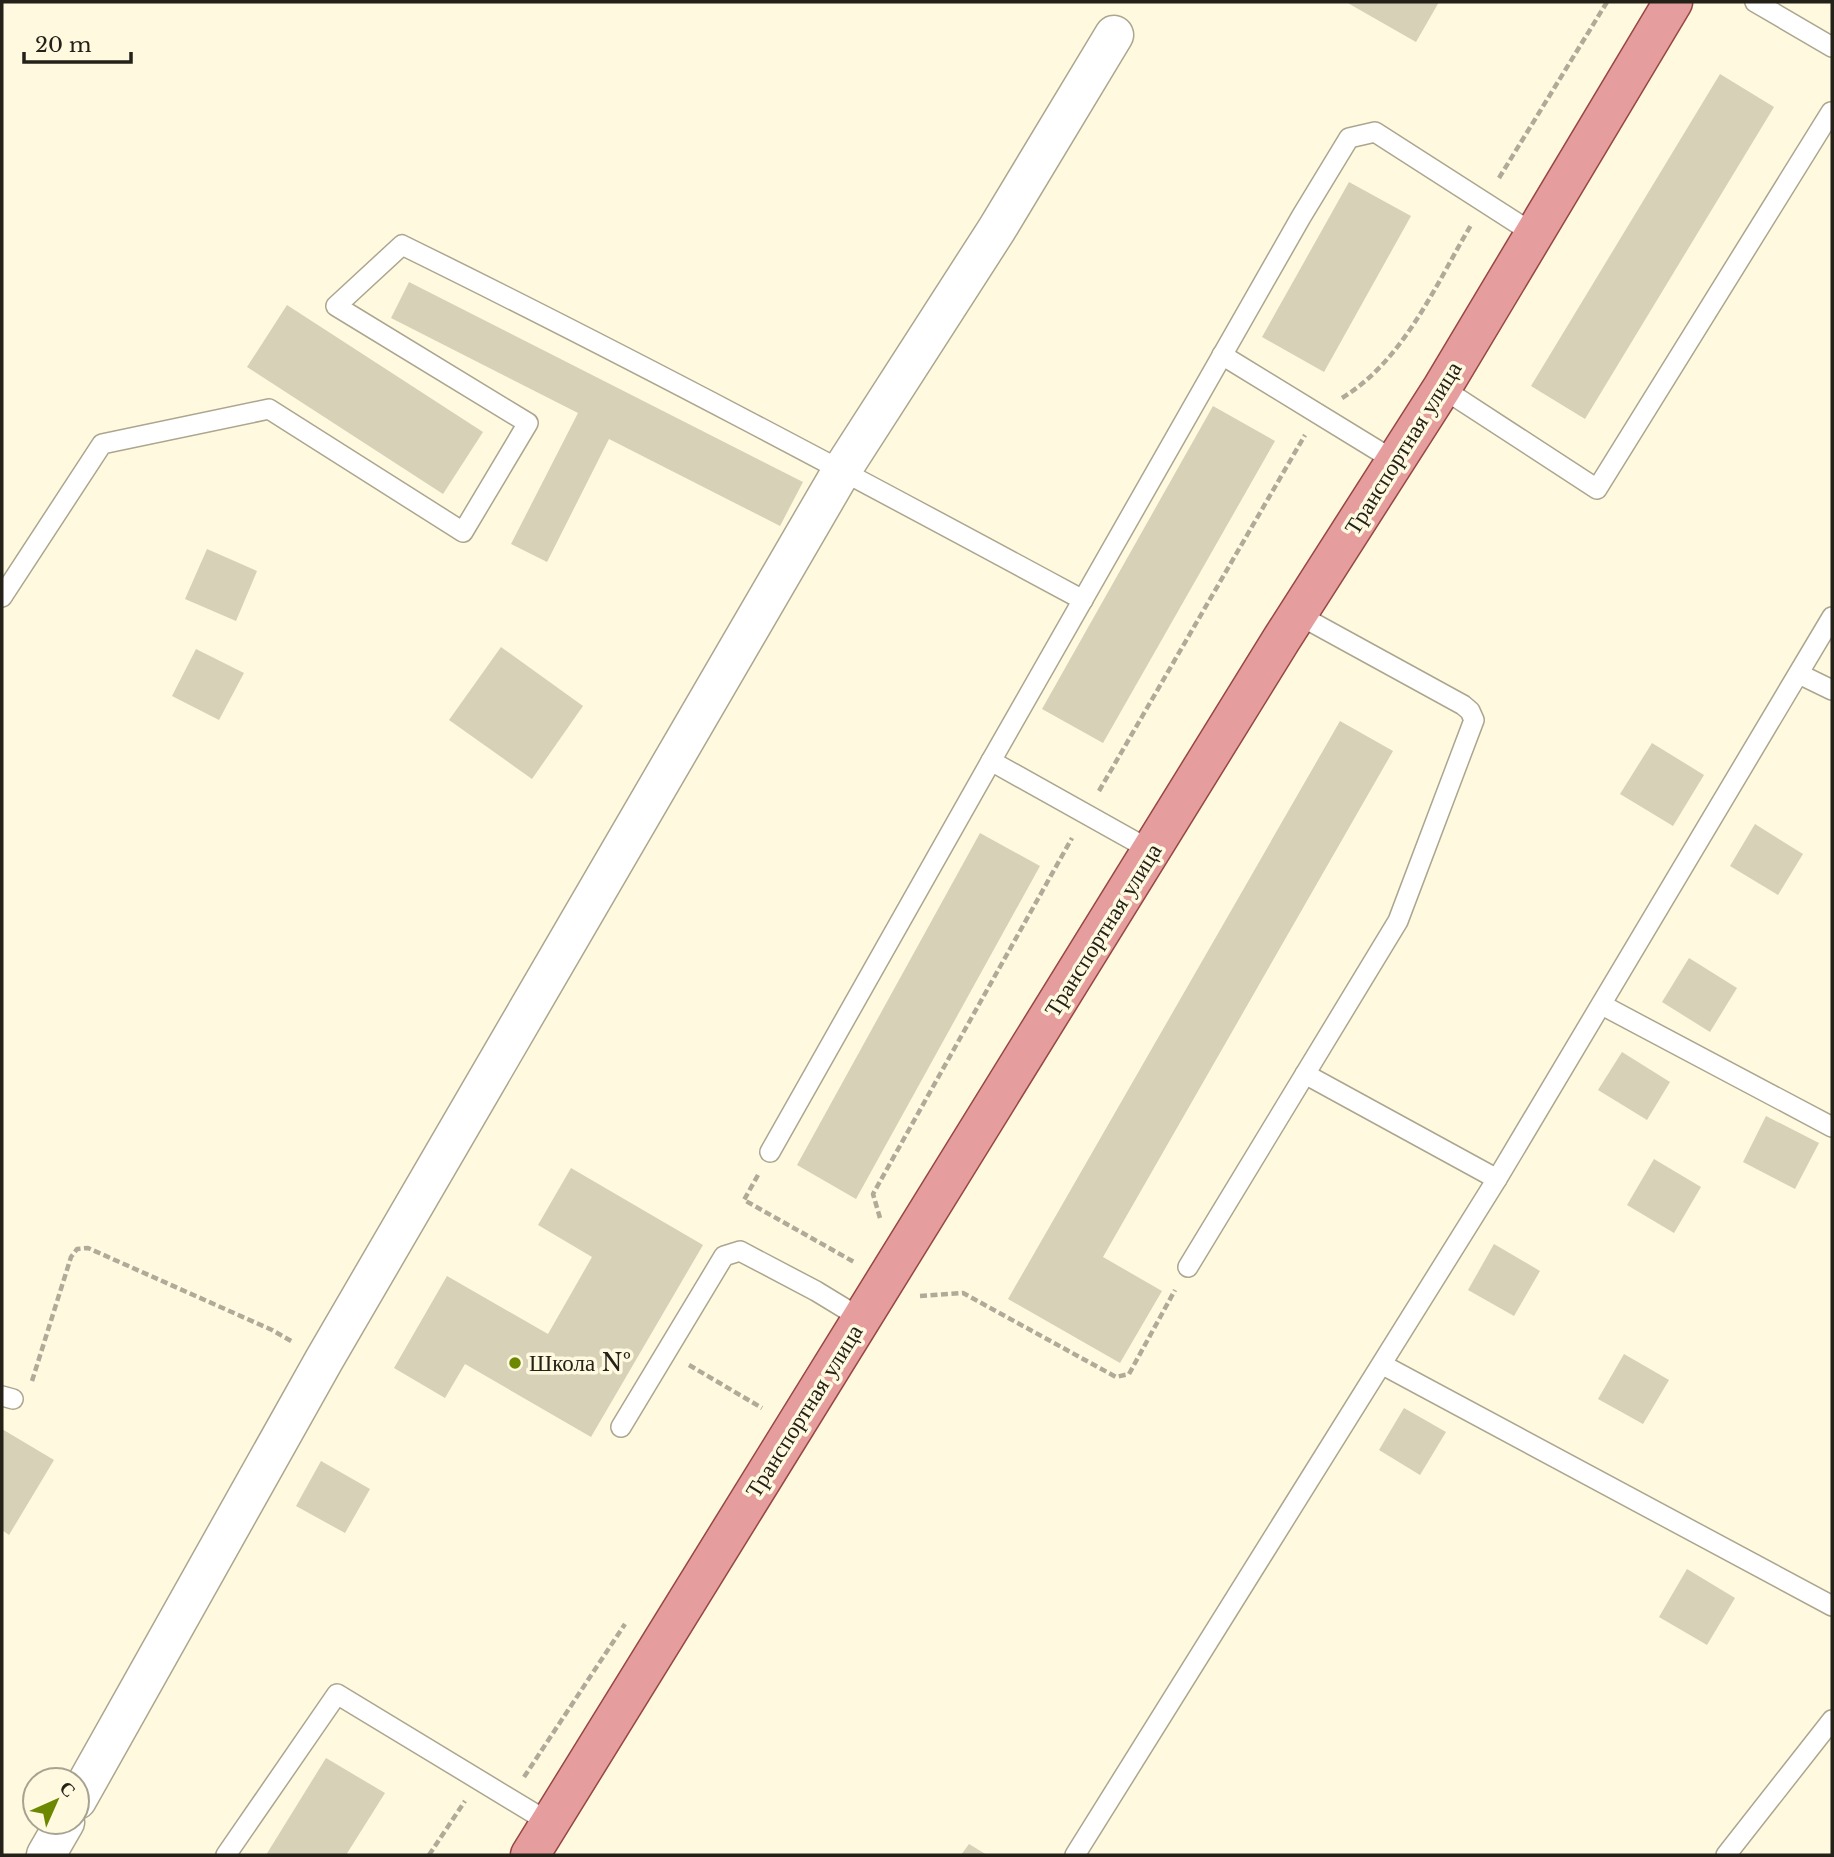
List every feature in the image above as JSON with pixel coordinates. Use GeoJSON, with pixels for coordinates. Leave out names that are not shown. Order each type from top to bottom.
{"type":"FeatureCollection","features":[{"type":"Feature","properties":{"kind":"main road","name":"Транспортная улица"},"geometry":{"type":"LineString","coordinates":[[530,1855],[1297,614],[1441,388],[1673,2]]}},
{"type":"Feature","properties":{"kind":"street"},"geometry":{"type":"LineString","coordinates":[[91,1775],[324,1360],[842,470],[997,229],[1114,35]]}},
{"type":"Feature","properties":{"kind":"street"},"geometry":{"type":"LineString","coordinates":[[46,1855],[57,1836]]}},
{"type":"Feature","properties":{"kind":"lane"},"geometry":{"type":"LineString","coordinates":[[1755,2],[1832,47]]}},
{"type":"Feature","properties":{"kind":"lane"},"geometry":{"type":"LineString","coordinates":[[1441,388],[1597,489],[1832,111]]}},
{"type":"Feature","properties":{"kind":"lane"},"geometry":{"type":"LineString","coordinates":[[770,1153],[1222,355],[1349,138],[1375,132],[1534,234]]}},
{"type":"Feature","properties":{"kind":"lane"},"geometry":{"type":"LineString","coordinates":[[2,597],[102,443],[269,410],[463,531],[528,423],[337,306],[402,246],[565,326],[842,470],[1083,600]]}},
{"type":"Feature","properties":{"kind":"lane"},"geometry":{"type":"LineString","coordinates":[[1222,355],[1395,461]]}},
{"type":"Feature","properties":{"kind":"lane"},"geometry":{"type":"LineString","coordinates":[[1188,1267],[1398,921],[1474,720],[1463,705],[1297,614]]}},
{"type":"Feature","properties":{"kind":"lane"},"geometry":{"type":"LineString","coordinates":[[1075,1855],[1497,1180],[1832,617]]}},
{"type":"Feature","properties":{"kind":"lane"},"geometry":{"type":"LineString","coordinates":[[1799,674],[1832,690]]}},
{"type":"Feature","properties":{"kind":"lane"},"geometry":{"type":"LineString","coordinates":[[991,761],[1152,851]]}},
{"type":"Feature","properties":{"kind":"lane"},"geometry":{"type":"LineString","coordinates":[[1602,1005],[1832,1127]]}},
{"type":"Feature","properties":{"kind":"lane"},"geometry":{"type":"LineString","coordinates":[[1305,1074],[1497,1180]]}},
{"type":"Feature","properties":{"kind":"lane"},"geometry":{"type":"LineString","coordinates":[[621,1427],[724,1256],[740,1251],[862,1319]]}},
{"type":"Feature","properties":{"kind":"lane"},"geometry":{"type":"LineString","coordinates":[[1382,1365],[1832,1606]]}},
{"type":"Feature","properties":{"kind":"lane"},"geometry":{"type":"LineString","coordinates":[[226,1855],[337,1694],[550,1823]]}},
{"type":"Feature","properties":{"kind":"lane"},"geometry":{"type":"LineString","coordinates":[[1726,1855],[1832,1720]]}},
{"type":"Feature","properties":{"kind":"path"},"geometry":{"type":"LineString","coordinates":[[883,1230],[873,1194],[1086,814],[1317,413],[1361,386],[1386,362],[1423,307],[1607,2]]}},
{"type":"Feature","properties":{"kind":"path"},"geometry":{"type":"LineString","coordinates":[[770,1153],[744,1199],[916,1297],[963,1293],[1116,1377],[1129,1374],[1188,1267]]}},
{"type":"Feature","properties":{"kind":"path"},"geometry":{"type":"LineString","coordinates":[[8,1398],[26,1400],[71,1257],[77,1249],[88,1248],[272,1329],[324,1360]]}},
{"type":"Feature","properties":{"kind":"path"},"geometry":{"type":"LineString","coordinates":[[667,1352],[768,1411]]}},
{"type":"Feature","properties":{"kind":"path"},"geometry":{"type":"LineString","coordinates":[[510,1798],[631,1615]]}},
{"type":"Feature","properties":{"kind":"path"},"geometry":{"type":"LineString","coordinates":[[429,1855],[478,1779]]}},
{"type":"Feature","properties":{"kind":"building"},"geometry":{"type":"Polygon","coordinates":[[[1346,2],[1439,2],[1416,42],[1346,2]]]}},
{"type":"Feature","properties":{"kind":"building"},"geometry":{"type":"Polygon","coordinates":[[[1720,74],[1774,107],[1585,419],[1531,386],[1720,74]]]}},
{"type":"Feature","properties":{"kind":"building"},"geometry":{"type":"Polygon","coordinates":[[[1349,182],[1411,216],[1324,372],[1262,337],[1349,182]]]}},
{"type":"Feature","properties":{"kind":"building"},"geometry":{"type":"Polygon","coordinates":[[[409,282],[803,482],[780,526],[609,439],[547,562],[511,544],[578,413],[391,318],[409,282]]]}},
{"type":"Feature","properties":{"kind":"building"},"geometry":{"type":"Polygon","coordinates":[[[287,305],[483,432],[443,494],[247,367],[287,305]]]}},
{"type":"Feature","properties":{"kind":"building"},"geometry":{"type":"Polygon","coordinates":[[[1213,406],[1275,441],[1103,743],[1042,709],[1213,406]]]}},
{"type":"Feature","properties":{"kind":"building"},"geometry":{"type":"Polygon","coordinates":[[[207,549],[257,571],[236,621],[185,599],[207,549]]]}},
{"type":"Feature","properties":{"kind":"building"},"geometry":{"type":"Polygon","coordinates":[[[501,647],[583,706],[532,779],[449,720],[501,647]]]}},
{"type":"Feature","properties":{"kind":"building"},"geometry":{"type":"Polygon","coordinates":[[[196,649],[244,673],[219,720],[172,696],[196,649]]]}},
{"type":"Feature","properties":{"kind":"building"},"geometry":{"type":"Polygon","coordinates":[[[1340,721],[1393,751],[1103,1257],[1162,1291],[1120,1363],[1008,1299],[1340,721]]]}},
{"type":"Feature","properties":{"kind":"building"},"geometry":{"type":"Polygon","coordinates":[[[1652,743],[1704,775],[1673,826],[1620,794],[1652,743]]]}},
{"type":"Feature","properties":{"kind":"building"},"geometry":{"type":"Polygon","coordinates":[[[1755,824],[1803,854],[1778,895],[1730,866],[1755,824]]]}},
{"type":"Feature","properties":{"kind":"building"},"geometry":{"type":"Polygon","coordinates":[[[980,833],[1040,866],[856,1199],[797,1165],[980,833]]]}},
{"type":"Feature","properties":{"kind":"building"},"geometry":{"type":"Polygon","coordinates":[[[1689,958],[1737,988],[1710,1032],[1662,1002],[1689,958]]]}},
{"type":"Feature","properties":{"kind":"building"},"geometry":{"type":"Polygon","coordinates":[[[1622,1052],[1670,1082],[1647,1120],[1598,1090],[1622,1052]]]}},
{"type":"Feature","properties":{"kind":"building"},"geometry":{"type":"Polygon","coordinates":[[[1766,1116],[1819,1143],[1795,1189],[1743,1162],[1766,1116]]]}},
{"type":"Feature","properties":{"kind":"building"},"geometry":{"type":"Polygon","coordinates":[[[1654,1159],[1701,1187],[1674,1233],[1627,1205],[1654,1159]]]}},
{"type":"Feature","properties":{"kind":"building"},"geometry":{"type":"Polygon","coordinates":[[[571,1168],[703,1245],[591,1437],[465,1364],[445,1398],[394,1368],[447,1276],[548,1334],[592,1257],[538,1225],[571,1168]]]}},
{"type":"Feature","properties":{"kind":"building"},"geometry":{"type":"Polygon","coordinates":[[[1494,1244],[1540,1271],[1514,1316],[1468,1290],[1494,1244]]]}},
{"type":"Feature","properties":{"kind":"building"},"geometry":{"type":"Polygon","coordinates":[[[1624,1354],[1669,1380],[1643,1424],[1598,1399],[1624,1354]]]}},
{"type":"Feature","properties":{"kind":"building"},"geometry":{"type":"Polygon","coordinates":[[[1404,1408],[1446,1432],[1420,1475],[1379,1450],[1404,1408]]]}},
{"type":"Feature","properties":{"kind":"building"},"geometry":{"type":"Polygon","coordinates":[[[2,1429],[54,1460],[9,1535],[2,1530],[2,1429]]]}},
{"type":"Feature","properties":{"kind":"building"},"geometry":{"type":"Polygon","coordinates":[[[321,1461],[370,1489],[345,1533],[296,1506],[321,1461]]]}},
{"type":"Feature","properties":{"kind":"building"},"geometry":{"type":"Polygon","coordinates":[[[1687,1569],[1735,1598],[1707,1645],[1659,1617],[1687,1569]]]}},
{"type":"Feature","properties":{"kind":"building"},"geometry":{"type":"Polygon","coordinates":[[[326,1758],[385,1793],[346,1855],[266,1855],[326,1758]]]}},
{"type":"Feature","properties":{"kind":"building"},"geometry":{"type":"Polygon","coordinates":[[[969,1844],[987,1855],[961,1855],[969,1844]]]}},
{"type":"Feature","properties":{"kind":"place","name":"Школа №"},"geometry":{"type":"Point","coordinates":[515,1363]}}]}
